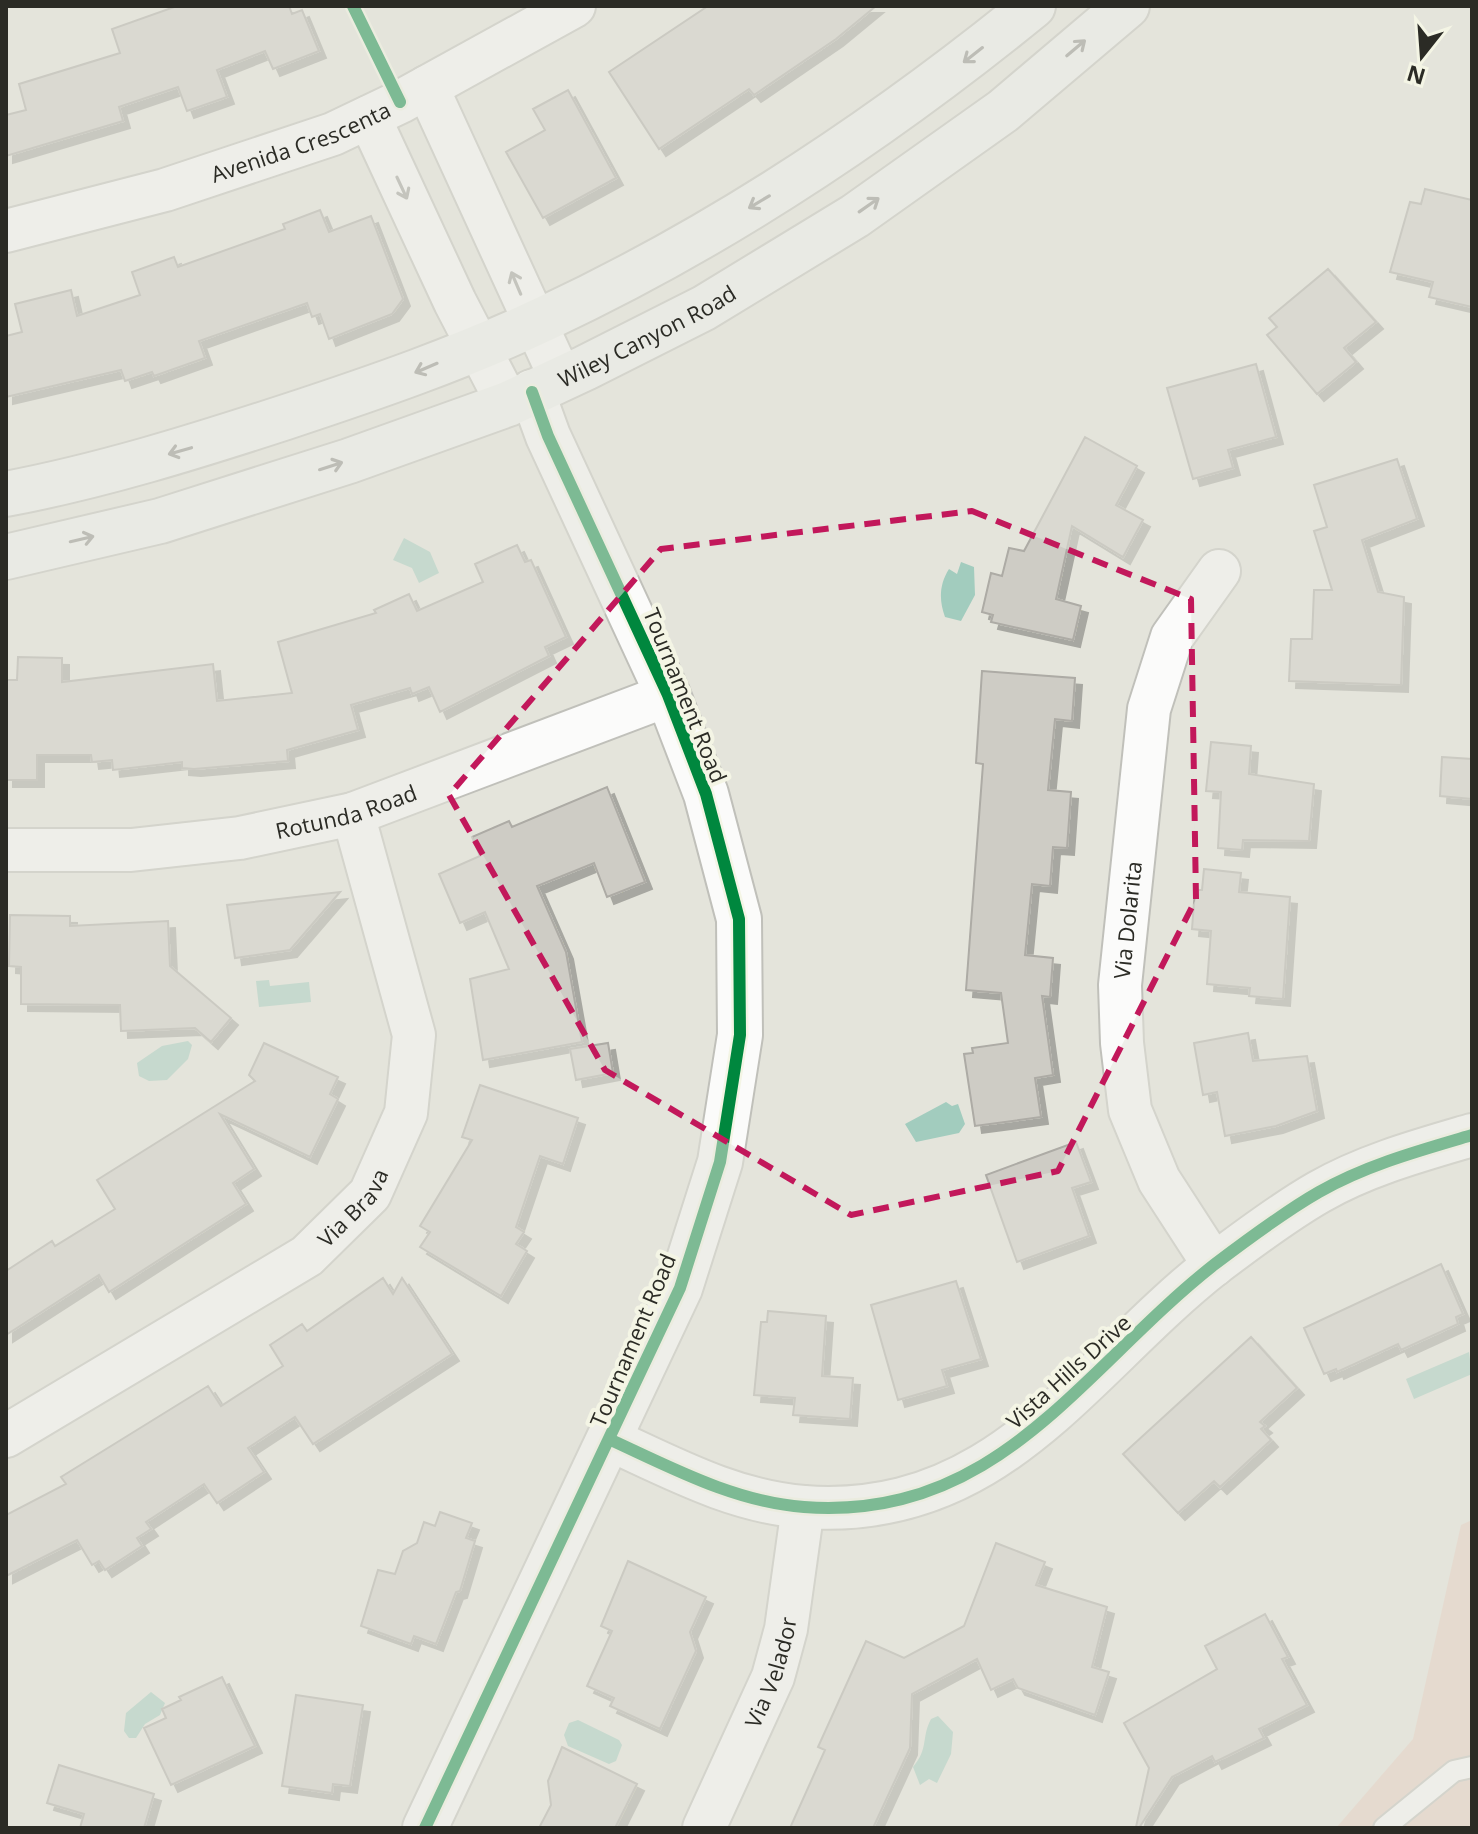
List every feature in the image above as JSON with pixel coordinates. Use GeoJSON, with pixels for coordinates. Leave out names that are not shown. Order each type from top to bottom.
{"type":"FeatureCollection","features":[{"type":"Feature","properties":{"kind":"main road"},"geometry":{"type":"LineString","coordinates":[[6,494],[179,452],[408,376],[533,323],[676,252],[831,158],[968,59],[1033,6]]}},
{"type":"Feature","properties":{"kind":"main road","name":"Wiley Canyon Road"},"geometry":{"type":"LineString","coordinates":[[6,557],[160,521],[349,461],[534,392],[704,308],[855,216],[1003,111],[1127,6]]}},
{"type":"Feature","properties":{"kind":"street","name":"Avenida Crescenta"},"geometry":{"type":"LineString","coordinates":[[6,231],[165,190],[333,134],[399,102],[574,6]]}},
{"type":"Feature","properties":{"kind":"street","name":"Tournament Road"},"geometry":{"type":"LineString","coordinates":[[399,102],[533,323],[534,392],[548,436],[668,695],[706,794],[739,919],[740,1035],[720,1162],[680,1288],[611,1440],[425,1828]]}},
{"type":"Feature","properties":{"kind":"street","name":"Tournament Road"},"geometry":{"type":"LineString","coordinates":[[399,102],[479,346],[534,392]]}},
{"type":"Feature","properties":{"kind":"street","name":"Via Dolarita"},"geometry":{"type":"LineString","coordinates":[[1214,1265],[1159,1180],[1130,1110],[1122,1043],[1120,985],[1149,709],[1172,637],[1219,571]]}},
{"type":"Feature","properties":{"kind":"street","name":"Rotunda Road"},"geometry":{"type":"LineString","coordinates":[[6,850],[131,850],[240,838],[353,814],[668,695]]}},
{"type":"Feature","properties":{"kind":"street","name":"Via Brava"},"geometry":{"type":"LineString","coordinates":[[6,1436],[307,1256],[370,1194],[406,1113],[414,1035],[353,814]]}},
{"type":"Feature","properties":{"kind":"street","name":"Vista Hills Drive"},"geometry":{"type":"LineString","coordinates":[[611,1440],[704,1482],[757,1499],[803,1507],[865,1507],[932,1489],[974,1472],[1031,1435],[1214,1265],[1320,1191],[1406,1154],[1472,1135]]}},
{"type":"Feature","properties":{"kind":"street","name":"Via Velador"},"geometry":{"type":"LineString","coordinates":[[704,1828],[773,1677],[786,1629],[803,1507]]}},
{"type":"Feature","properties":{"kind":"lane"},"geometry":{"type":"LineString","coordinates":[[1384,1828],[1454,1771],[1472,1767]]}},
{"type":"Feature","properties":{"kind":"path"},"geometry":{"type":"LineString","coordinates":[[353,6],[399,102]]}},
{"type":"Feature","properties":{"kind":"highlighted area"},"geometry":{"type":"Polygon","coordinates":[[[972,511],[1191,599],[1196,899],[1058,1171],[851,1215],[605,1070],[449,795],[661,549],[972,511]]]}},
{"type":"Feature","properties":{"kind":"shaded area"},"geometry":{"type":"Polygon","coordinates":[[[1472,1520],[1472,1828],[1336,1828],[1413,1739],[1461,1525],[1472,1520]]]}},
{"type":"Feature","properties":{"kind":"water"},"geometry":{"type":"Polygon","coordinates":[[[404,538],[430,552],[439,573],[419,583],[412,568],[393,560],[404,538]]]}},
{"type":"Feature","properties":{"kind":"water"},"geometry":{"type":"Polygon","coordinates":[[[961,562],[974,567],[975,595],[961,621],[945,617],[941,599],[949,569],[957,574],[961,562]]]}},
{"type":"Feature","properties":{"kind":"water"},"geometry":{"type":"Polygon","coordinates":[[[269,980],[270,986],[309,982],[311,1002],[259,1007],[256,981],[269,980]]]}},
{"type":"Feature","properties":{"kind":"water"},"geometry":{"type":"Polygon","coordinates":[[[188,1041],[192,1045],[188,1059],[167,1080],[149,1081],[139,1076],[137,1063],[162,1046],[188,1041]]]}},
{"type":"Feature","properties":{"kind":"water"},"geometry":{"type":"Polygon","coordinates":[[[946,1102],[952,1106],[958,1104],[965,1124],[959,1133],[916,1142],[905,1124],[946,1102]]]}},
{"type":"Feature","properties":{"kind":"water"},"geometry":{"type":"Polygon","coordinates":[[[1469,1352],[1472,1374],[1414,1399],[1406,1379],[1469,1352]]]}},
{"type":"Feature","properties":{"kind":"water"},"geometry":{"type":"Polygon","coordinates":[[[151,1692],[165,1703],[160,1715],[145,1724],[136,1738],[129,1738],[124,1731],[126,1713],[151,1692]]]}},
{"type":"Feature","properties":{"kind":"water"},"geometry":{"type":"Polygon","coordinates":[[[938,1716],[953,1732],[951,1754],[937,1783],[929,1779],[920,1785],[913,1767],[921,1754],[931,1719],[938,1716]]]}},
{"type":"Feature","properties":{"kind":"water"},"geometry":{"type":"Polygon","coordinates":[[[578,1720],[619,1740],[622,1745],[616,1761],[609,1764],[568,1746],[564,1735],[569,1723],[578,1720]]]}},
{"type":"Feature","properties":{"kind":"building"},"geometry":{"type":"Polygon","coordinates":[[[177,6],[289,6],[292,14],[302,10],[319,51],[273,69],[265,51],[217,70],[227,97],[187,111],[178,87],[119,107],[123,121],[6,156],[6,115],[26,110],[19,84],[120,53],[112,29],[177,6]]]}},
{"type":"Feature","properties":{"kind":"building"},"geometry":{"type":"Polygon","coordinates":[[[708,6],[876,6],[836,39],[754,95],[749,89],[659,149],[609,72],[708,6]]]}},
{"type":"Feature","properties":{"kind":"building"},"geometry":{"type":"Polygon","coordinates":[[[568,90],[616,178],[543,218],[506,152],[545,130],[533,109],[568,90]]]}},
{"type":"Feature","properties":{"kind":"building"},"geometry":{"type":"Polygon","coordinates":[[[1425,189],[1472,200],[1472,307],[1429,297],[1433,282],[1390,272],[1410,202],[1421,204],[1425,189]]]}},
{"type":"Feature","properties":{"kind":"building"},"geometry":{"type":"Polygon","coordinates":[[[320,210],[329,232],[371,216],[403,299],[392,314],[329,339],[320,314],[312,317],[307,303],[199,341],[205,358],[154,376],[152,372],[125,381],[121,370],[6,397],[6,336],[22,332],[15,304],[71,290],[77,316],[140,295],[132,272],[174,257],[178,267],[285,229],[283,224],[320,210]]]}},
{"type":"Feature","properties":{"kind":"building"},"geometry":{"type":"Polygon","coordinates":[[[1328,269],[1376,322],[1344,348],[1356,362],[1317,394],[1267,335],[1277,327],[1269,318],[1328,269]]]}},
{"type":"Feature","properties":{"kind":"building"},"geometry":{"type":"Polygon","coordinates":[[[1256,364],[1276,437],[1228,450],[1233,468],[1193,479],[1167,388],[1256,364]]]}},
{"type":"Feature","properties":{"kind":"building"},"geometry":{"type":"Polygon","coordinates":[[[1085,437],[1137,466],[1116,505],[1143,520],[1123,557],[1072,526],[1056,599],[1081,606],[1073,640],[991,622],[993,615],[982,612],[991,573],[1002,576],[1009,548],[1024,551],[1085,437]]]}},
{"type":"Feature","properties":{"kind":"building"},"geometry":{"type":"Polygon","coordinates":[[[1397,459],[1417,519],[1362,540],[1378,592],[1404,597],[1401,685],[1289,681],[1291,639],[1312,639],[1314,590],[1332,590],[1314,531],[1327,527],[1314,485],[1397,459]]]}},
{"type":"Feature","properties":{"kind":"building"},"geometry":{"type":"Polygon","coordinates":[[[517,545],[525,562],[531,560],[566,637],[545,647],[549,656],[440,712],[429,687],[412,694],[410,688],[351,705],[358,730],[287,750],[288,761],[194,769],[182,768],[182,762],[113,770],[112,760],[92,762],[91,755],[37,755],[37,780],[6,780],[6,680],[17,680],[18,657],[62,658],[62,682],[213,664],[217,701],[292,693],[278,642],[376,613],[374,610],[409,594],[417,611],[483,582],[475,564],[517,545]]]}},
{"type":"Feature","properties":{"kind":"building"},"geometry":{"type":"Polygon","coordinates":[[[982,671],[1075,678],[1072,721],[1055,719],[1048,790],[1071,792],[1067,848],[1053,847],[1050,886],[1032,884],[1025,955],[1053,958],[1050,997],[1042,996],[1053,1075],[1035,1078],[1041,1117],[975,1126],[964,1054],[973,1053],[972,1048],[1008,1043],[1001,993],[966,990],[983,764],[976,763],[982,671]]]}},
{"type":"Feature","properties":{"kind":"building"},"geometry":{"type":"Polygon","coordinates":[[[1211,742],[1251,746],[1249,774],[1314,784],[1309,841],[1243,840],[1242,850],[1218,848],[1221,792],[1206,791],[1211,742]]]}},
{"type":"Feature","properties":{"kind":"building"},"geometry":{"type":"Polygon","coordinates":[[[1442,757],[1472,759],[1472,799],[1440,796],[1442,757]]]}},
{"type":"Feature","properties":{"kind":"building"},"geometry":{"type":"Polygon","coordinates":[[[607,787],[645,882],[607,897],[594,863],[537,886],[566,952],[582,1042],[483,1060],[470,979],[509,969],[485,912],[460,923],[439,874],[480,856],[472,837],[509,821],[512,827],[607,787]]]}},
{"type":"Feature","properties":{"kind":"building"},"geometry":{"type":"Polygon","coordinates":[[[1204,869],[1241,873],[1239,892],[1290,897],[1283,999],[1249,996],[1250,988],[1207,984],[1211,931],[1192,929],[1195,890],[1202,890],[1204,869]]]}},
{"type":"Feature","properties":{"kind":"building"},"geometry":{"type":"Polygon","coordinates":[[[340,892],[290,950],[235,958],[227,905],[340,892]]]}},
{"type":"Feature","properties":{"kind":"building"},"geometry":{"type":"Polygon","coordinates":[[[10,915],[70,916],[70,926],[168,921],[170,966],[231,1018],[211,1042],[195,1028],[121,1031],[120,1005],[21,1004],[21,967],[9,966],[10,915]]]}},
{"type":"Feature","properties":{"kind":"building"},"geometry":{"type":"Polygon","coordinates":[[[1248,1033],[1253,1061],[1307,1056],[1317,1111],[1276,1126],[1225,1136],[1217,1092],[1203,1095],[1194,1043],[1248,1033]]]}},
{"type":"Feature","properties":{"kind":"building"},"geometry":{"type":"Polygon","coordinates":[[[264,1043],[338,1077],[330,1094],[338,1099],[310,1157],[220,1114],[254,1169],[233,1183],[246,1204],[109,1292],[99,1275],[6,1335],[6,1271],[52,1241],[55,1246],[115,1209],[97,1180],[255,1081],[249,1075],[264,1043]]]}},
{"type":"Feature","properties":{"kind":"building"},"geometry":{"type":"Polygon","coordinates":[[[608,1043],[613,1073],[576,1080],[570,1049],[608,1043]]]}},
{"type":"Feature","properties":{"kind":"building"},"geometry":{"type":"Polygon","coordinates":[[[480,1085],[578,1118],[563,1164],[540,1156],[516,1227],[524,1232],[516,1244],[527,1251],[501,1296],[420,1247],[430,1232],[420,1226],[472,1140],[462,1137],[480,1085]]]}},
{"type":"Feature","properties":{"kind":"building"},"geometry":{"type":"Polygon","coordinates":[[[1076,1142],[1091,1182],[1072,1188],[1089,1236],[1017,1262],[986,1175],[1076,1142]]]}},
{"type":"Feature","properties":{"kind":"building"},"geometry":{"type":"Polygon","coordinates":[[[1441,1264],[1463,1314],[1456,1317],[1458,1324],[1401,1350],[1398,1344],[1337,1372],[1336,1369],[1324,1374],[1304,1328],[1441,1264]]]}},
{"type":"Feature","properties":{"kind":"building"},"geometry":{"type":"Polygon","coordinates":[[[383,1278],[393,1294],[402,1278],[452,1354],[313,1444],[295,1417],[248,1448],[264,1472],[217,1503],[204,1484],[146,1522],[151,1529],[137,1538],[142,1546],[105,1570],[99,1561],[92,1565],[77,1540],[6,1576],[6,1515],[66,1484],[61,1477],[208,1386],[221,1406],[283,1366],[270,1345],[302,1324],[307,1331],[383,1278]]]}},
{"type":"Feature","properties":{"kind":"building"},"geometry":{"type":"Polygon","coordinates":[[[956,1281],[981,1359],[942,1370],[947,1386],[898,1400],[871,1305],[956,1281]]]}},
{"type":"Feature","properties":{"kind":"building"},"geometry":{"type":"Polygon","coordinates":[[[768,1311],[826,1316],[822,1376],[853,1378],[850,1419],[793,1415],[795,1398],[754,1395],[761,1322],[767,1322],[768,1311]]]}},
{"type":"Feature","properties":{"kind":"building"},"geometry":{"type":"Polygon","coordinates":[[[1251,1337],[1297,1388],[1260,1422],[1265,1426],[1261,1429],[1271,1440],[1220,1487],[1214,1481],[1178,1513],[1123,1454],[1251,1337]]]}},
{"type":"Feature","properties":{"kind":"building"},"geometry":{"type":"Polygon","coordinates":[[[440,1512],[472,1523],[466,1538],[475,1541],[460,1591],[456,1592],[436,1644],[414,1636],[411,1644],[361,1626],[378,1570],[395,1574],[403,1551],[417,1543],[424,1522],[435,1526],[440,1512]]]}},
{"type":"Feature","properties":{"kind":"building"},"geometry":{"type":"Polygon","coordinates":[[[996,1543],[1045,1562],[1036,1585],[1107,1607],[1092,1667],[1109,1672],[1095,1715],[1018,1688],[1013,1679],[991,1690],[977,1659],[912,1694],[910,1748],[873,1828],[790,1828],[825,1750],[818,1747],[866,1641],[904,1658],[964,1626],[996,1543]]]}},
{"type":"Feature","properties":{"kind":"building"},"geometry":{"type":"Polygon","coordinates":[[[628,1561],[706,1597],[690,1632],[696,1651],[660,1729],[610,1706],[614,1698],[587,1686],[612,1631],[601,1626],[628,1561]]]}},
{"type":"Feature","properties":{"kind":"building"},"geometry":{"type":"Polygon","coordinates":[[[1265,1614],[1288,1657],[1282,1659],[1307,1705],[1259,1729],[1264,1738],[1215,1762],[1212,1756],[1172,1777],[1139,1828],[1136,1827],[1149,1768],[1124,1723],[1217,1669],[1205,1646],[1265,1614]]]}},
{"type":"Feature","properties":{"kind":"building"},"geometry":{"type":"Polygon","coordinates":[[[222,1677],[255,1746],[171,1785],[144,1728],[166,1718],[162,1709],[181,1700],[179,1697],[222,1677]]]}},
{"type":"Feature","properties":{"kind":"building"},"geometry":{"type":"Polygon","coordinates":[[[296,1695],[363,1705],[350,1786],[333,1784],[332,1793],[282,1786],[296,1695]]]}},
{"type":"Feature","properties":{"kind":"building"},"geometry":{"type":"Polygon","coordinates":[[[562,1747],[637,1784],[615,1828],[539,1828],[551,1805],[548,1781],[562,1747]]]}},
{"type":"Feature","properties":{"kind":"building"},"geometry":{"type":"Polygon","coordinates":[[[59,1765],[154,1794],[144,1828],[80,1828],[84,1814],[47,1803],[59,1765]]]}},
{"type":"Feature","properties":{"kind":"cycle path"},"geometry":{"type":"LineString","coordinates":[[353,6],[400,102]]}},
{"type":"Feature","properties":{"kind":"cycle path"},"geometry":{"type":"LineString","coordinates":[[425,1828],[680,1288],[720,1162],[740,1035],[739,919],[706,794],[668,695],[548,436],[532,392]]}},
{"type":"Feature","properties":{"kind":"cycle path"},"geometry":{"type":"LineString","coordinates":[[611,1440],[704,1482],[778,1504],[804,1507],[872,1505],[932,1490],[984,1464],[1032,1430],[1215,1264],[1293,1208],[1356,1174],[1472,1135]]}}]}
